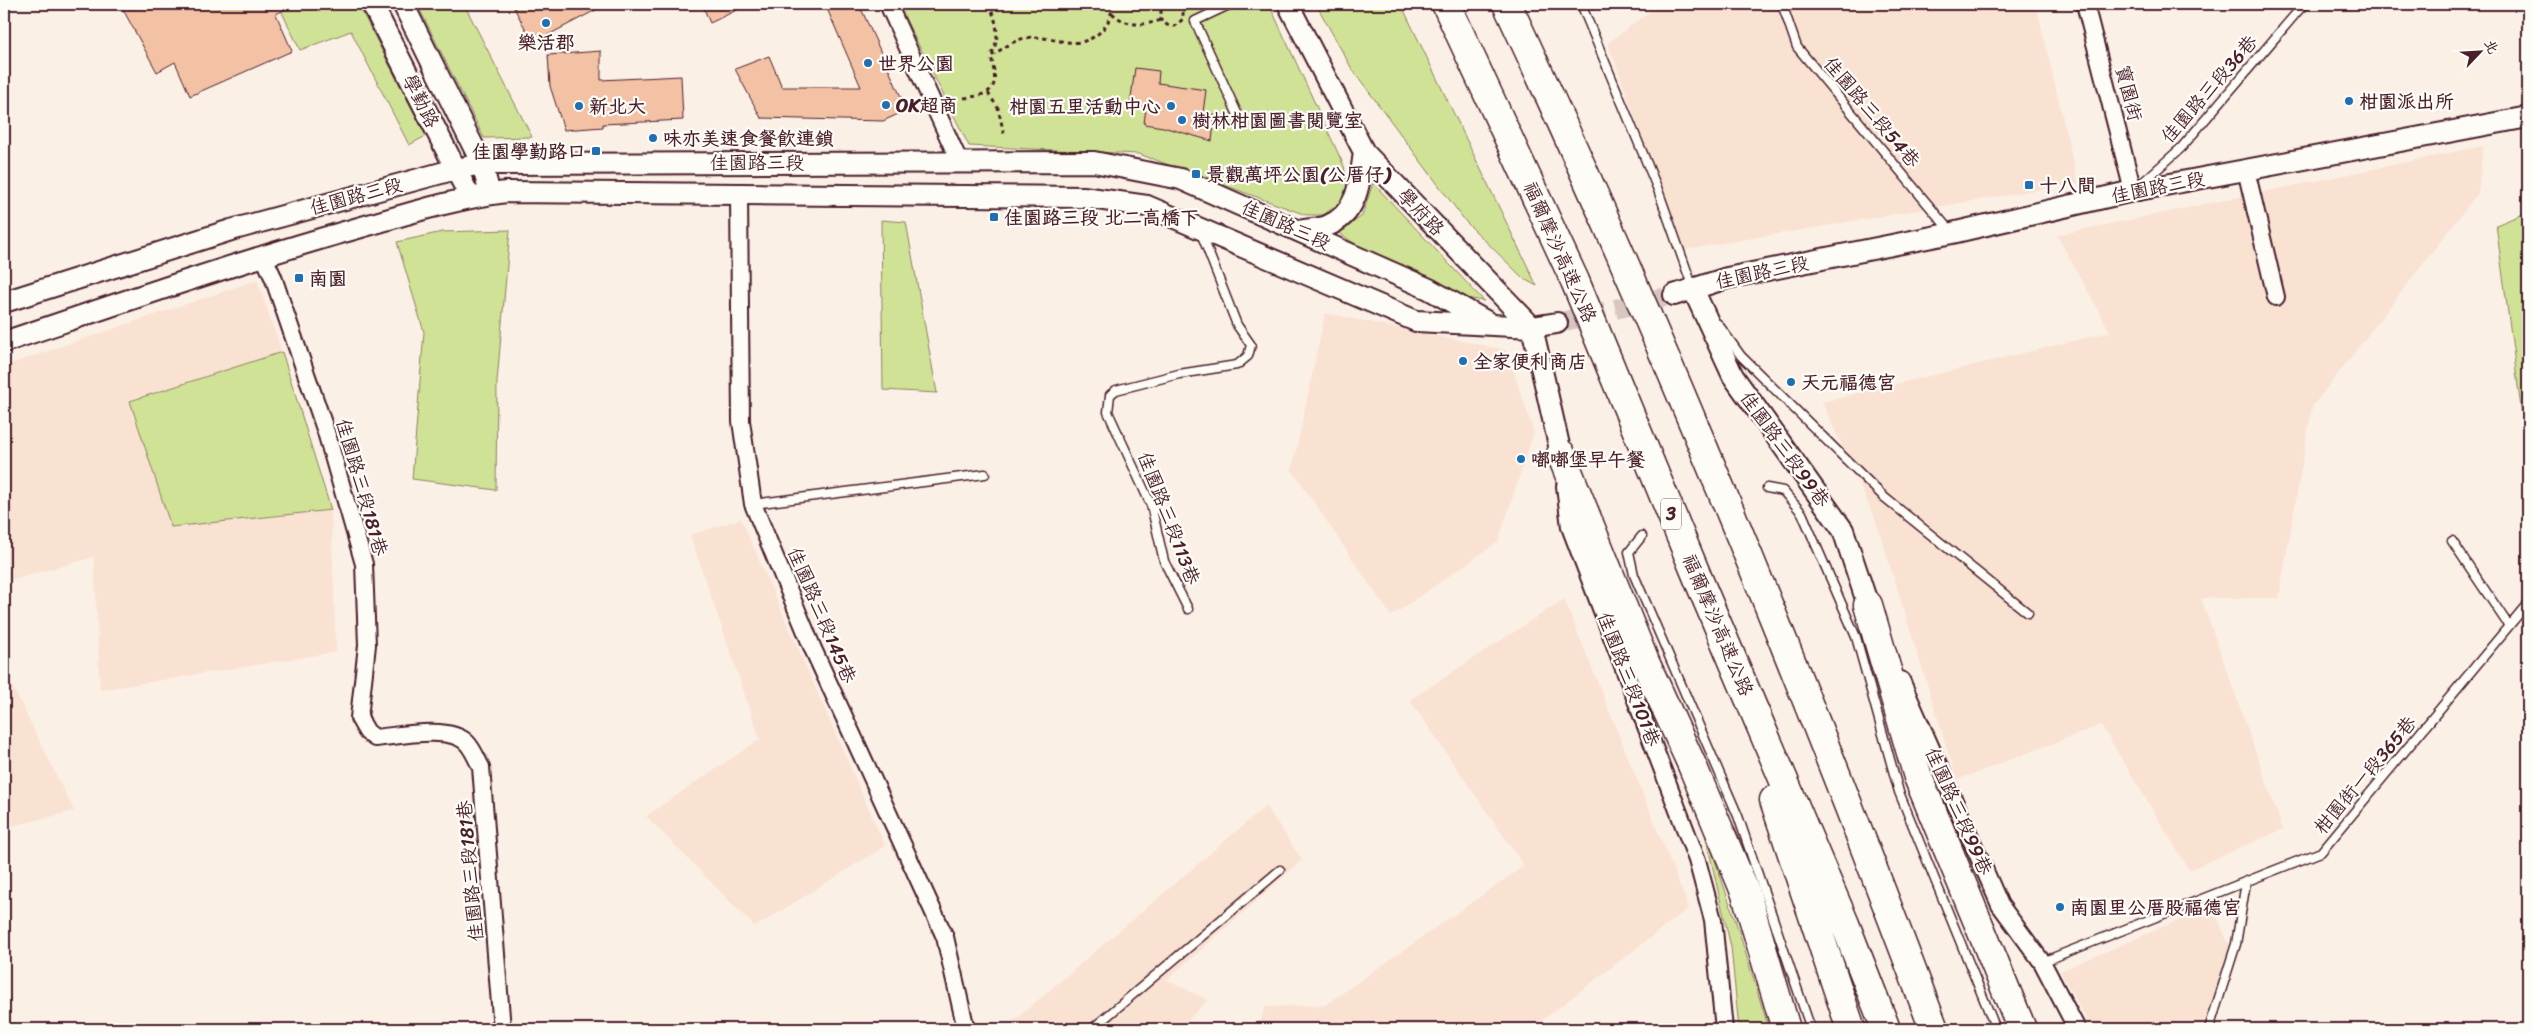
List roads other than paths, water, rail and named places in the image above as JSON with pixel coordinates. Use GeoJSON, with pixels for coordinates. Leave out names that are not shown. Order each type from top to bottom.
{"type":"FeatureCollection","features":[{"type":"Feature","properties":{"kind":"highway","name":"福爾摩沙高速公路"},"geometry":{"type":"LineString","coordinates":[[1446,4],[1576,281],[1699,581],[1845,924],[1886,1029]]}},
{"type":"Feature","properties":{"kind":"highway"},"geometry":{"type":"LineString","coordinates":[[1507,4],[1561,119],[1656,334],[1944,1029]]}},
{"type":"Feature","properties":{"kind":"highway"},"geometry":{"type":"LineString","coordinates":[[1561,454],[1645,662],[1692,765],[1746,894],[1786,1029]]}},
{"type":"Feature","properties":{"kind":"highway"},"geometry":{"type":"LineString","coordinates":[[1699,581],[1851,1029]]}},
{"type":"Feature","properties":{"kind":"highway"},"geometry":{"type":"LineString","coordinates":[[1868,605],[1918,777],[2022,1029]]}},
{"type":"Feature","properties":{"kind":"highway"},"geometry":{"type":"LineString","coordinates":[[1844,790],[1934,1029]]}},
{"type":"Feature","properties":{"kind":"street","name":"學勤路"},"geometry":{"type":"LineString","coordinates":[[372,4],[470,197]]}},
{"type":"Feature","properties":{"kind":"street","name":"學勤路"},"geometry":{"type":"LineString","coordinates":[[403,4],[482,164],[490,194]]}},
{"type":"Feature","properties":{"kind":"street"},"geometry":{"type":"LineString","coordinates":[[888,4],[959,161]]}},
{"type":"Feature","properties":{"kind":"street","name":"學府路"},"geometry":{"type":"LineString","coordinates":[[1288,4],[1364,152],[1532,328]]}},
{"type":"Feature","properties":{"kind":"street","name":"寶園街"},"geometry":{"type":"LineString","coordinates":[[2085,4],[2133,192]]}},
{"type":"Feature","properties":{"kind":"street","name":"佳園路三段"},"geometry":{"type":"LineString","coordinates":[[1674,294],[1727,278],[1952,233],[2133,192],[2528,117]]}},
{"type":"Feature","properties":{"kind":"street"},"geometry":{"type":"LineString","coordinates":[[1299,231],[1327,226],[1343,215],[1358,194],[1364,152]]}},
{"type":"Feature","properties":{"kind":"street","name":"佳園路三段"},"geometry":{"type":"LineString","coordinates":[[4,302],[231,230],[456,169],[482,164],[1094,162],[1181,179],[1430,289],[1496,326]]}},
{"type":"Feature","properties":{"kind":"street"},"geometry":{"type":"LineString","coordinates":[[2246,170],[2276,297]]}},
{"type":"Feature","properties":{"kind":"street","name":"佳園路三段"},"geometry":{"type":"LineString","coordinates":[[4,342],[263,255],[470,197],[506,192],[1083,197],[1147,206],[1416,321],[1532,328],[1557,323]]}},
{"type":"Feature","properties":{"kind":"street","name":"佳園路三段145巷"},"geometry":{"type":"LineString","coordinates":[[739,195],[741,421],[753,504],[813,649],[945,937],[966,1022],[966,1029]]}},
{"type":"Feature","properties":{"kind":"street","name":"佳園路三段181巷"},"geometry":{"type":"LineString","coordinates":[[263,255],[273,278],[326,432],[364,564],[367,645],[359,718],[367,732],[375,738],[442,733],[457,736],[467,743],[482,767],[502,1029]]}},
{"type":"Feature","properties":{"kind":"street","name":"佳園路三段99巷"},"geometry":{"type":"LineString","coordinates":[[1693,289],[1732,376],[1843,530],[1868,605],[2000,904],[2042,962],[2076,1029]]}},
{"type":"Feature","properties":{"kind":"street","name":"佳園路三段101巷"},"geometry":{"type":"LineString","coordinates":[[1532,328],[1561,454],[1570,528],[1697,860],[1713,920],[1724,1029]]}},
{"type":"Feature","properties":{"kind":"lane"},"geometry":{"type":"LineString","coordinates":[[1231,4],[1195,21],[1237,113]]}},
{"type":"Feature","properties":{"kind":"lane"},"geometry":{"type":"LineString","coordinates":[[1581,4],[1658,190],[1693,289]]}},
{"type":"Feature","properties":{"kind":"lane","name":"佳園路三段54巷"},"geometry":{"type":"LineString","coordinates":[[1782,4],[1797,47],[1952,233]]}},
{"type":"Feature","properties":{"kind":"lane","name":"佳園路三段36巷"},"geometry":{"type":"LineString","coordinates":[[2133,192],[2181,148],[2304,4]]}},
{"type":"Feature","properties":{"kind":"lane","name":"佳園路三段113巷"},"geometry":{"type":"LineString","coordinates":[[1188,610],[1164,561],[1151,504],[1108,412],[1110,395],[1116,390],[1179,374],[1237,364],[1248,356],[1250,345],[1237,325],[1200,229]]}},
{"type":"Feature","properties":{"kind":"lane","name":"佳園路三段99巷"},"geometry":{"type":"LineString","coordinates":[[1693,289],[1741,356],[1884,497],[2028,613]]}},
{"type":"Feature","properties":{"kind":"lane"},"geometry":{"type":"LineString","coordinates":[[753,504],[985,474]]}},
{"type":"Feature","properties":{"kind":"lane"},"geometry":{"type":"LineString","coordinates":[[1767,488],[1783,491],[1802,513],[1856,637],[1900,792],[1996,1029]]}},
{"type":"Feature","properties":{"kind":"lane"},"geometry":{"type":"LineString","coordinates":[[1642,536],[1629,552],[1634,575],[1738,816],[1811,1029]]}},
{"type":"Feature","properties":{"kind":"lane"},"geometry":{"type":"LineString","coordinates":[[2452,541],[2509,626]]}},
{"type":"Feature","properties":{"kind":"lane","name":"柑園街一段365巷"},"geometry":{"type":"LineString","coordinates":[[2042,962],[2322,852],[2528,603]]}},
{"type":"Feature","properties":{"kind":"lane"},"geometry":{"type":"LineString","coordinates":[[1092,1029],[1280,870]]}},
{"type":"Feature","properties":{"kind":"lane"},"geometry":{"type":"LineString","coordinates":[[2209,1029],[2236,944],[2246,882]]}},
{"type":"Feature","properties":{"kind":"tunnel"},"geometry":{"type":"LineString","coordinates":[[1557,323],[1674,295]]}},
{"type":"Feature","properties":{"kind":"place","name":"樂活郡"},"geometry":{"type":"Point","coordinates":[546,23]}},
{"type":"Feature","properties":{"kind":"place","name":"世界公園"},"geometry":{"type":"Point","coordinates":[868,63]}},
{"type":"Feature","properties":{"kind":"place","name":"柑園派出所"},"geometry":{"type":"Point","coordinates":[2349,101]}},
{"type":"Feature","properties":{"kind":"place","name":"OK超商"},"geometry":{"type":"Point","coordinates":[886,105]}},
{"type":"Feature","properties":{"kind":"place","name":"新北大"},"geometry":{"type":"Point","coordinates":[579,106]}},
{"type":"Feature","properties":{"kind":"place","name":"柑園五里活動中心"},"geometry":{"type":"Point","coordinates":[1171,106]}},
{"type":"Feature","properties":{"kind":"place","name":"樹林柑園圖書閱覽室"},"geometry":{"type":"Point","coordinates":[1182,120]}},
{"type":"Feature","properties":{"kind":"place","name":"味亦美速食餐飲連鎖"},"geometry":{"type":"Point","coordinates":[653,138]}},
{"type":"Feature","properties":{"kind":"place","name":"佳園學勤路口"},"geometry":{"type":"Point","coordinates":[596,151]}},
{"type":"Feature","properties":{"kind":"place","name":"景觀萬坪公園(公厝仔)"},"geometry":{"type":"Point","coordinates":[1196,174]}},
{"type":"Feature","properties":{"kind":"place","name":"十八間"},"geometry":{"type":"Point","coordinates":[2029,185]}},
{"type":"Feature","properties":{"kind":"place","name":"佳園路三段 北二高橋下"},"geometry":{"type":"Point","coordinates":[994,217]}},
{"type":"Feature","properties":{"kind":"place","name":"南園"},"geometry":{"type":"Point","coordinates":[299,278]}},
{"type":"Feature","properties":{"kind":"place","name":"全家便利商店"},"geometry":{"type":"Point","coordinates":[1463,361]}},
{"type":"Feature","properties":{"kind":"place","name":"天元福德宮"},"geometry":{"type":"Point","coordinates":[1791,382]}},
{"type":"Feature","properties":{"kind":"place","name":"嘟嘟堡早午餐"},"geometry":{"type":"Point","coordinates":[1521,459]}},
{"type":"Feature","properties":{"kind":"place","name":"南園里公厝股福德宮"},"geometry":{"type":"Point","coordinates":[2060,907]}}]}
